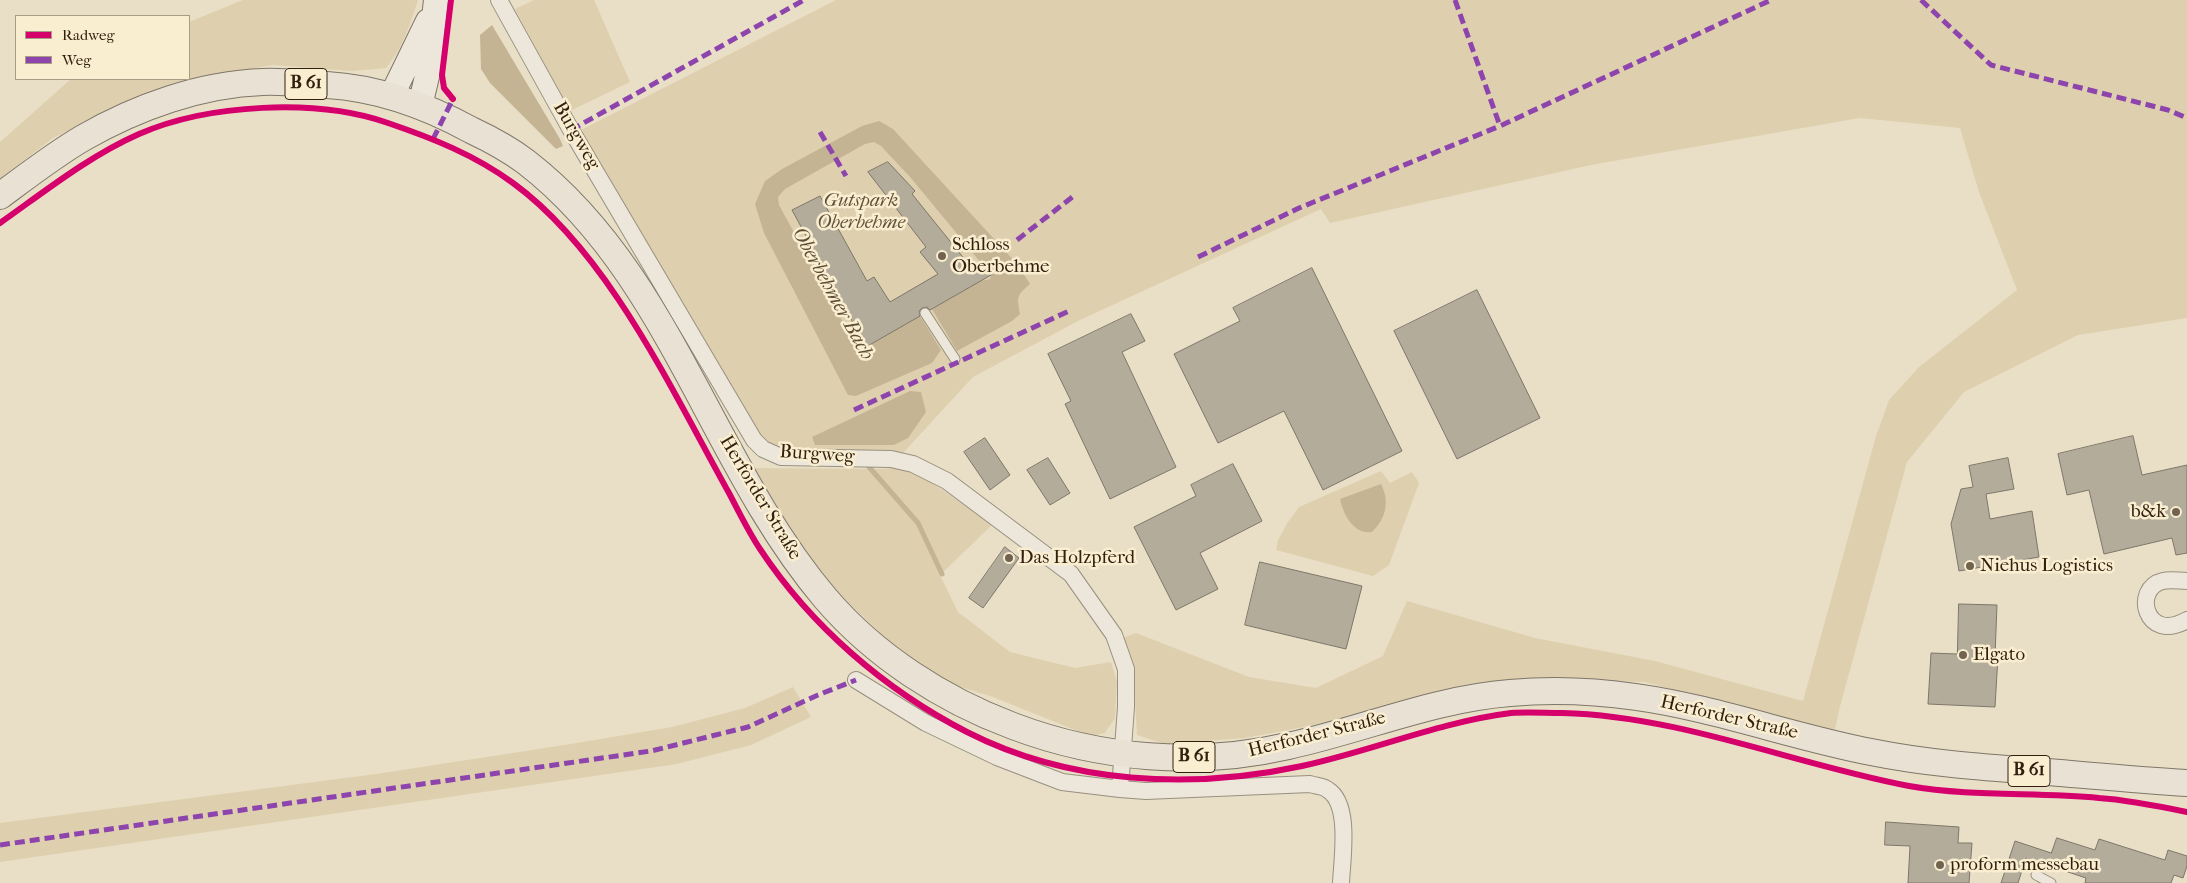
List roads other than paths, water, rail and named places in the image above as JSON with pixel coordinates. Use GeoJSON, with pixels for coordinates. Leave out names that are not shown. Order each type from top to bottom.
{"type":"FeatureCollection","features":[{"type":"Feature","properties":{"kind":"main road"},"geometry":{"type":"LineString","coordinates":[[391,96],[436,2]]}},
{"type":"Feature","properties":{"kind":"main road"},"geometry":{"type":"LineString","coordinates":[[420,106],[428,72],[436,2]]}},
{"type":"Feature","properties":{"kind":"main road","name":"Herforder Straße"},"geometry":{"type":"LineString","coordinates":[[0,196],[83,138],[114,122],[161,102],[220,86],[266,81],[338,86],[391,96],[453,120],[522,158],[551,183],[612,250],[638,288],[678,356],[771,523],[826,600],[858,632],[896,663],[940,692],[968,707],[1050,739],[1122,754],[1174,758],[1227,756],[1286,747],[1415,711],[1494,694],[1537,691],[1598,692],[1676,705],[1871,752],[1974,766],[2187,783]]}},
{"type":"Feature","properties":{"kind":"main road","name":"Herforder Straße"},"geometry":{"type":"LineString","coordinates":[[2138,780],[2187,795]]}},
{"type":"Feature","properties":{"kind":"street","name":"Burgweg"},"geometry":{"type":"LineString","coordinates":[[500,0],[571,130],[754,440],[763,449],[781,457],[891,459],[913,464],[947,481],[1071,574],[1114,635],[1126,669],[1120,789]]}},
{"type":"Feature","properties":{"kind":"street"},"geometry":{"type":"LineString","coordinates":[[2187,581],[2169,580],[2157,583],[2148,594],[2146,607],[2151,619],[2164,626],[2174,626],[2187,620]]}},
{"type":"Feature","properties":{"kind":"street"},"geometry":{"type":"LineString","coordinates":[[856,680],[926,723],[997,757],[1062,782],[1146,791],[1310,784],[1328,789],[1339,800],[1343,818],[1341,883]]}},
{"type":"Feature","properties":{"kind":"lane"},"geometry":{"type":"LineString","coordinates":[[925,313],[954,359]]}},
{"type":"Feature","properties":{"kind":"lane"},"geometry":{"type":"LineString","coordinates":[[2036,876],[2051,883]]}},
{"type":"Feature","properties":{"kind":"waterway","name":"Oberbehmer Bach"},"geometry":{"type":"LineString","coordinates":[[869,467],[918,523],[942,574]]}},
{"type":"Feature","properties":{"kind":"place","name":"Schloss Oberbehme"},"geometry":{"type":"Point","coordinates":[942,256]}},
{"type":"Feature","properties":{"kind":"place","name":"b&k"},"geometry":{"type":"Point","coordinates":[2176,512]}},
{"type":"Feature","properties":{"kind":"place","name":"Das Holzpferd"},"geometry":{"type":"Point","coordinates":[1009,558]}},
{"type":"Feature","properties":{"kind":"place","name":"Niehus Logistics"},"geometry":{"type":"Point","coordinates":[1970,566]}},
{"type":"Feature","properties":{"kind":"place","name":"Elgato"},"geometry":{"type":"Point","coordinates":[1963,655]}},
{"type":"Feature","properties":{"kind":"place","name":"proform messebau"},"geometry":{"type":"Point","coordinates":[1940,865]}},
{"type":"Feature","properties":{"kind":"park label","name":"Gutspark Oberbehme"},"geometry":{"type":"Point","coordinates":[861,212]}}]}
